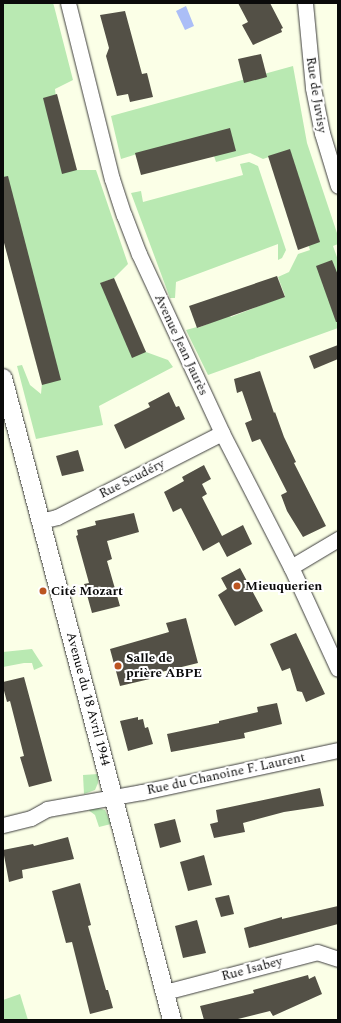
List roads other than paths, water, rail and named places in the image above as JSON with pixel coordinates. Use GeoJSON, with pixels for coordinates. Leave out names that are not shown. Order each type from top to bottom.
{"type":"FeatureCollection","features":[{"type":"Feature","properties":{"kind":"street","name":"Avenue Jean Jaurès"},"geometry":{"type":"LineString","coordinates":[[68,3],[112,179],[124,215],[163,308],[222,433],[291,567],[338,669]]}},
{"type":"Feature","properties":{"kind":"street","name":"Rue de Juvisy"},"geometry":{"type":"LineString","coordinates":[[306,3],[313,88],[322,133],[338,186]]}},
{"type":"Feature","properties":{"kind":"street","name":"Avenue du 18 Avril 1944"},"geometry":{"type":"LineString","coordinates":[[3,378],[172,1020]]}},
{"type":"Feature","properties":{"kind":"street","name":"Rue Scudéry"},"geometry":{"type":"LineString","coordinates":[[41,521],[57,517],[222,433]]}},
{"type":"Feature","properties":{"kind":"street"},"geometry":{"type":"LineString","coordinates":[[291,567],[338,538]]}},
{"type":"Feature","properties":{"kind":"street","name":"Rue du Chanoine F. Laurent"},"geometry":{"type":"LineString","coordinates":[[3,825],[30,818],[47,809],[113,797],[338,750]]}},
{"type":"Feature","properties":{"kind":"street","name":"Rue Isabey"},"geometry":{"type":"LineString","coordinates":[[165,992],[318,952],[338,960]]}},
{"type":"Feature","properties":{"kind":"water"},"geometry":{"type":"Polygon","coordinates":[[[186,6],[194,26],[185,30],[176,11],[186,6]]]}},
{"type":"Feature","properties":{"kind":"place","name":"Mieuquerien"},"geometry":{"type":"Point","coordinates":[237,586]}},
{"type":"Feature","properties":{"kind":"place","name":"Cité Mozart"},"geometry":{"type":"Point","coordinates":[43,591]}},
{"type":"Feature","properties":{"kind":"place","name":"Salle de prière ABPE"},"geometry":{"type":"Point","coordinates":[118,666]}}]}
